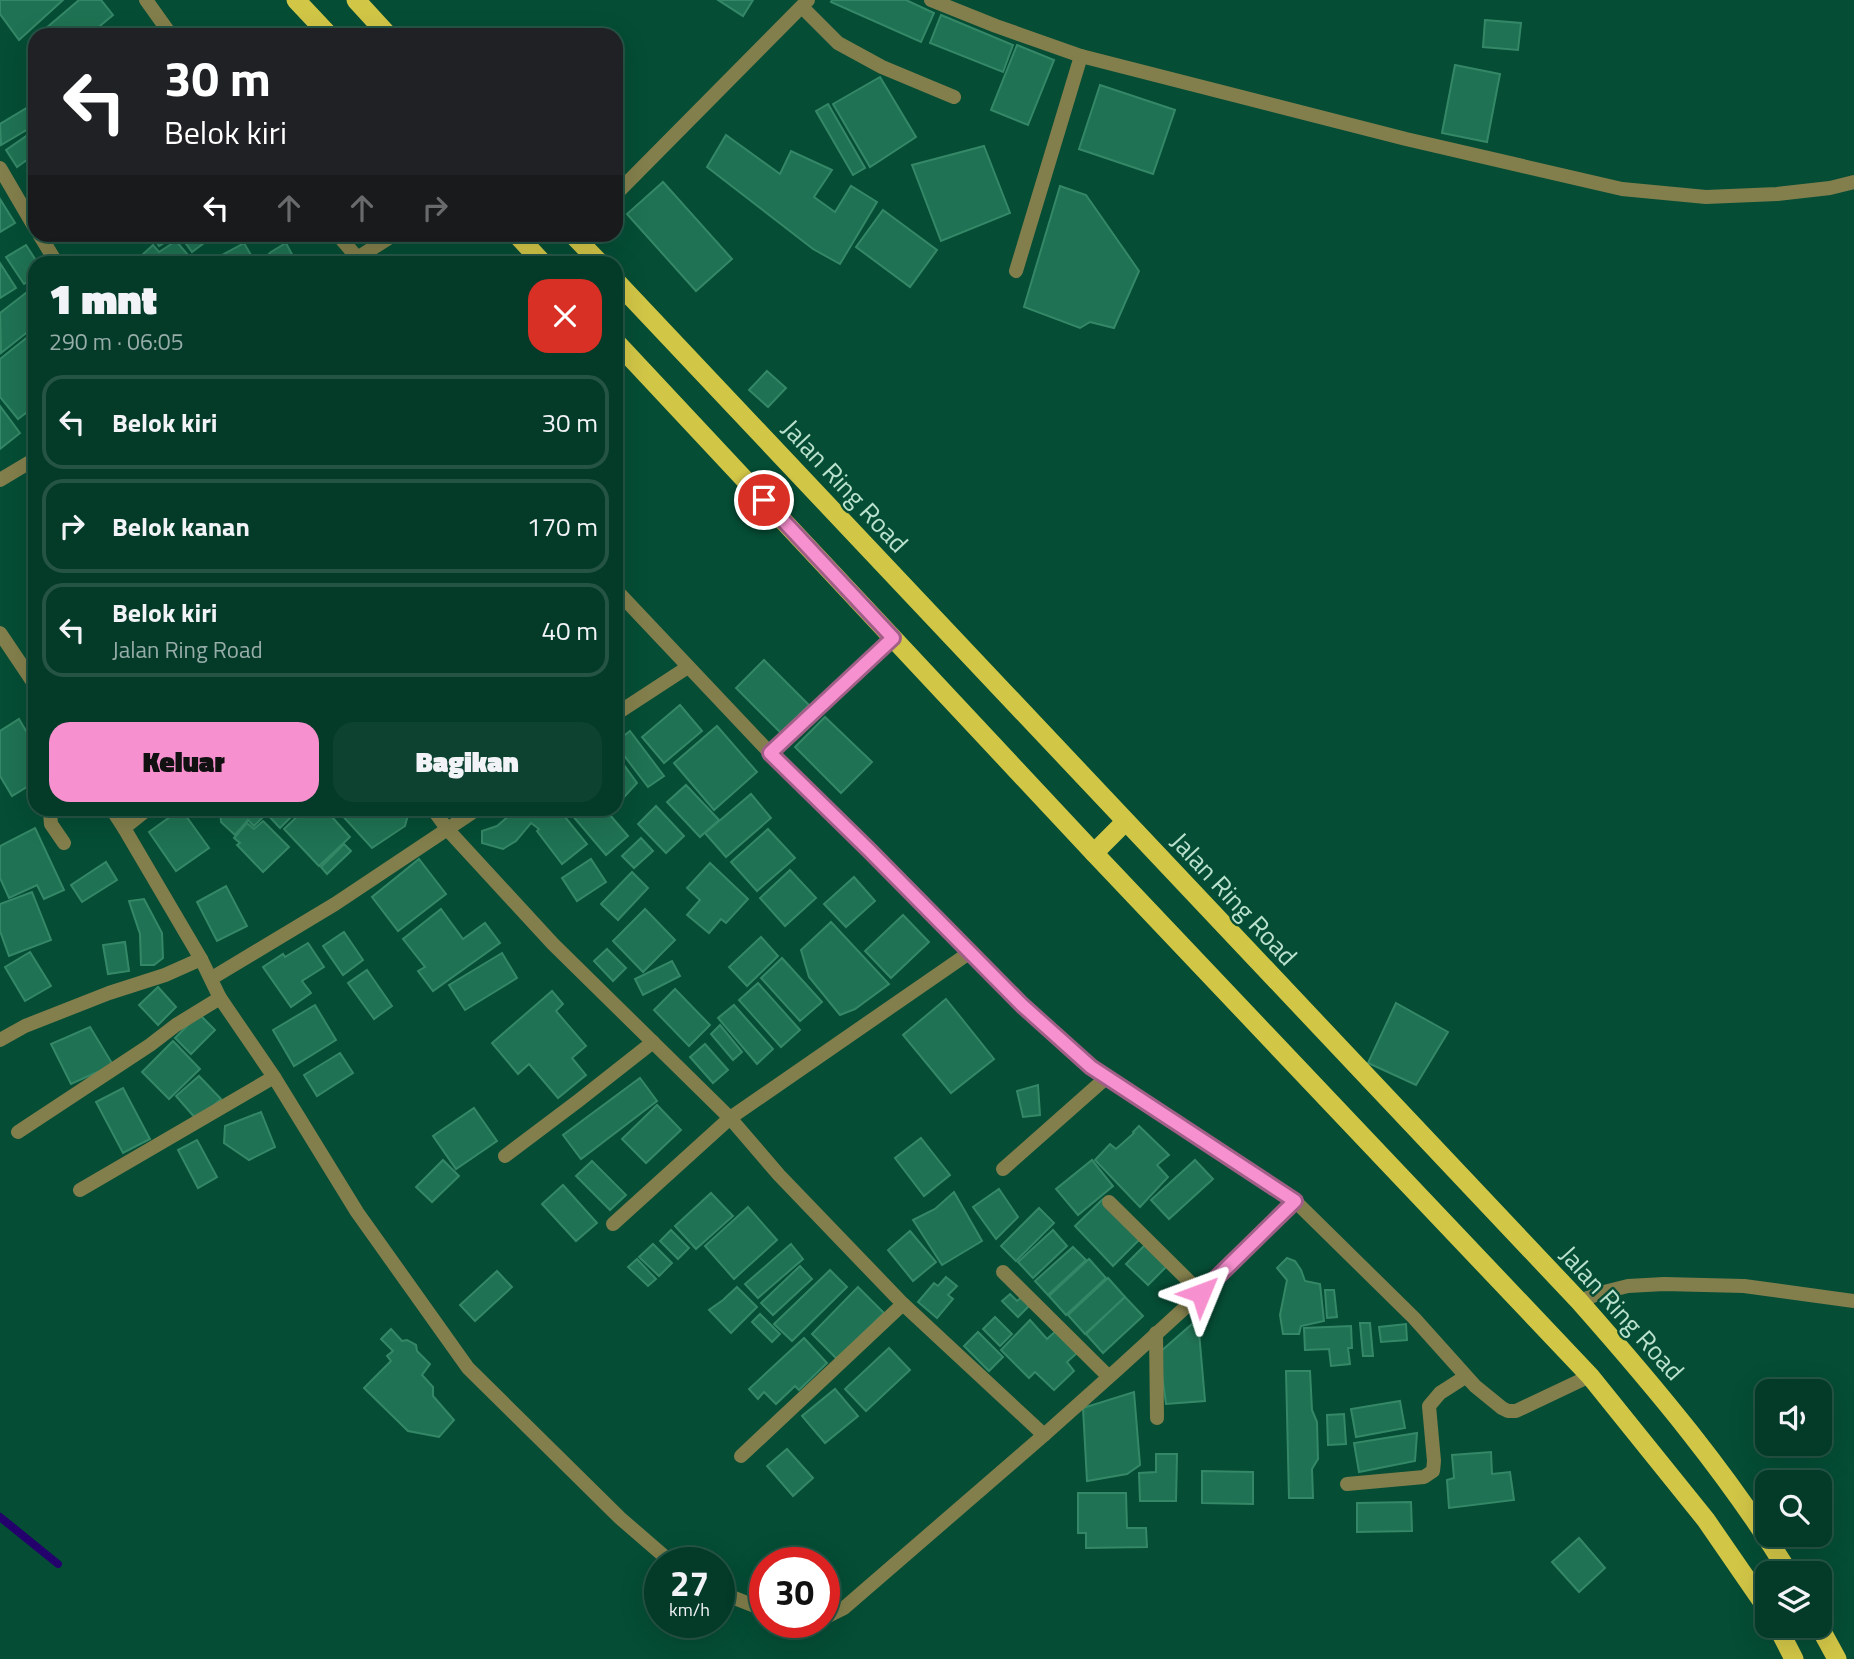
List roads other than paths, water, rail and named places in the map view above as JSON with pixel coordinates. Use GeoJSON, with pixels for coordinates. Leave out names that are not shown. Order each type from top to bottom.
{"type":"FeatureCollection","features":[{"type":"Feature","properties":{"kind":"highway"},"geometry":{"type":"LineString","coordinates":[[296,0],[322,28]]}},
{"type":"Feature","properties":{"kind":"highway"},"geometry":{"type":"LineString","coordinates":[[356,0],[382,28]]}},
{"type":"Feature","properties":{"kind":"highway"},"geometry":{"type":"LineString","coordinates":[[523,242],[536,256]]}},
{"type":"Feature","properties":{"kind":"highway"},"geometry":{"type":"LineString","coordinates":[[580,242],[593,256]]}},
{"type":"Feature","properties":{"kind":"highway","name":"Jalan Ring Road"},"geometry":{"type":"LineString","coordinates":[[623,288],[1579,1301],[1687,1428],[1782,1561]]}},
{"type":"Feature","properties":{"kind":"highway"},"geometry":{"type":"LineString","coordinates":[[623,349],[1094,853],[1590,1376],[1706,1520],[1755,1591]]}},
{"type":"Feature","properties":{"kind":"highway"},"geometry":{"type":"LineString","coordinates":[[1094,853],[1125,822]]}},
{"type":"Feature","properties":{"kind":"highway"},"geometry":{"type":"LineString","coordinates":[[1783,1638],[1794,1659]]}},
{"type":"Feature","properties":{"kind":"highway"},"geometry":{"type":"LineString","coordinates":[[1825,1638],[1836,1659]]}},
{"type":"Feature","properties":{"kind":"street"},"geometry":{"type":"LineString","coordinates":[[146,0],[166,28]]}},
{"type":"Feature","properties":{"kind":"street"},"geometry":{"type":"LineString","coordinates":[[931,0],[1081,56],[1406,139],[1622,189],[1706,197],[1776,194],[1830,188],[1854,182]]}},
{"type":"Feature","properties":{"kind":"street"},"geometry":{"type":"LineString","coordinates":[[623,187],[805,4],[838,43],[882,66],[954,97]]}},
{"type":"Feature","properties":{"kind":"street"},"geometry":{"type":"LineString","coordinates":[[1016,271],[1081,56]]}},
{"type":"Feature","properties":{"kind":"street"},"geometry":{"type":"LineString","coordinates":[[0,168],[28,216]]}},
{"type":"Feature","properties":{"kind":"street"},"geometry":{"type":"LineString","coordinates":[[364,256],[385,242]]}},
{"type":"Feature","properties":{"kind":"street"},"geometry":{"type":"LineString","coordinates":[[0,480],[28,463]]}},
{"type":"Feature","properties":{"kind":"street"},"geometry":{"type":"LineString","coordinates":[[623,597],[770,753],[1040,1022],[1091,1067],[1295,1201],[1414,1318],[1465,1377],[1502,1408],[1516,1411],[1590,1376]]}},
{"type":"Feature","properties":{"kind":"street"},"geometry":{"type":"LineString","coordinates":[[0,633],[28,675]]}},
{"type":"Feature","properties":{"kind":"street"},"geometry":{"type":"LineString","coordinates":[[770,753],[893,638]]}},
{"type":"Feature","properties":{"kind":"street"},"geometry":{"type":"LineString","coordinates":[[623,709],[688,667]]}},
{"type":"Feature","properties":{"kind":"street"},"geometry":{"type":"LineString","coordinates":[[50,816],[49,820],[64,843]]}},
{"type":"Feature","properties":{"kind":"street"},"geometry":{"type":"LineString","coordinates":[[116,816],[212,978],[220,998],[274,1077],[357,1212],[468,1368],[620,1518],[654,1547]]}},
{"type":"Feature","properties":{"kind":"street"},"geometry":{"type":"LineString","coordinates":[[124,828],[139,816]]}},
{"type":"Feature","properties":{"kind":"street"},"geometry":{"type":"LineString","coordinates":[[438,816],[553,944],[730,1118],[779,1175],[903,1304],[1044,1435]]}},
{"type":"Feature","properties":{"kind":"street"},"geometry":{"type":"LineString","coordinates":[[212,978],[335,904],[468,816]]}},
{"type":"Feature","properties":{"kind":"street"},"geometry":{"type":"LineString","coordinates":[[612,1224],[730,1118],[969,953]]}},
{"type":"Feature","properties":{"kind":"street"},"geometry":{"type":"LineString","coordinates":[[0,1040],[24,1026],[109,993],[165,975],[201,959]]}},
{"type":"Feature","properties":{"kind":"street"},"geometry":{"type":"LineString","coordinates":[[18,1132],[220,998]]}},
{"type":"Feature","properties":{"kind":"street"},"geometry":{"type":"LineString","coordinates":[[505,1156],[653,1042]]}},
{"type":"Feature","properties":{"kind":"street"},"geometry":{"type":"LineString","coordinates":[[80,1190],[274,1077]]}},
{"type":"Feature","properties":{"kind":"street"},"geometry":{"type":"LineString","coordinates":[[1003,1169],[1107,1077]]}},
{"type":"Feature","properties":{"kind":"street"},"geometry":{"type":"LineString","coordinates":[[840,1610],[1044,1435],[1201,1293],[1295,1201]]}},
{"type":"Feature","properties":{"kind":"street"},"geometry":{"type":"LineString","coordinates":[[1109,1202],[1201,1293]]}},
{"type":"Feature","properties":{"kind":"street"},"geometry":{"type":"LineString","coordinates":[[1003,1272],[1108,1376]]}},
{"type":"Feature","properties":{"kind":"street"},"geometry":{"type":"LineString","coordinates":[[1579,1301],[1629,1286],[1664,1284],[1744,1286],[1854,1301]]}},
{"type":"Feature","properties":{"kind":"street"},"geometry":{"type":"LineString","coordinates":[[741,1456],[903,1304]]}},
{"type":"Feature","properties":{"kind":"street"},"geometry":{"type":"LineString","coordinates":[[1156,1333],[1157,1418]]}},
{"type":"Feature","properties":{"kind":"street"},"geometry":{"type":"LineString","coordinates":[[1347,1484],[1424,1477],[1433,1471],[1429,1406],[1440,1393],[1465,1377]]}},
{"type":"Feature","properties":{"kind":"waterway"},"geometry":{"type":"LineString","coordinates":[[0,1517],[58,1564]]}}]}
